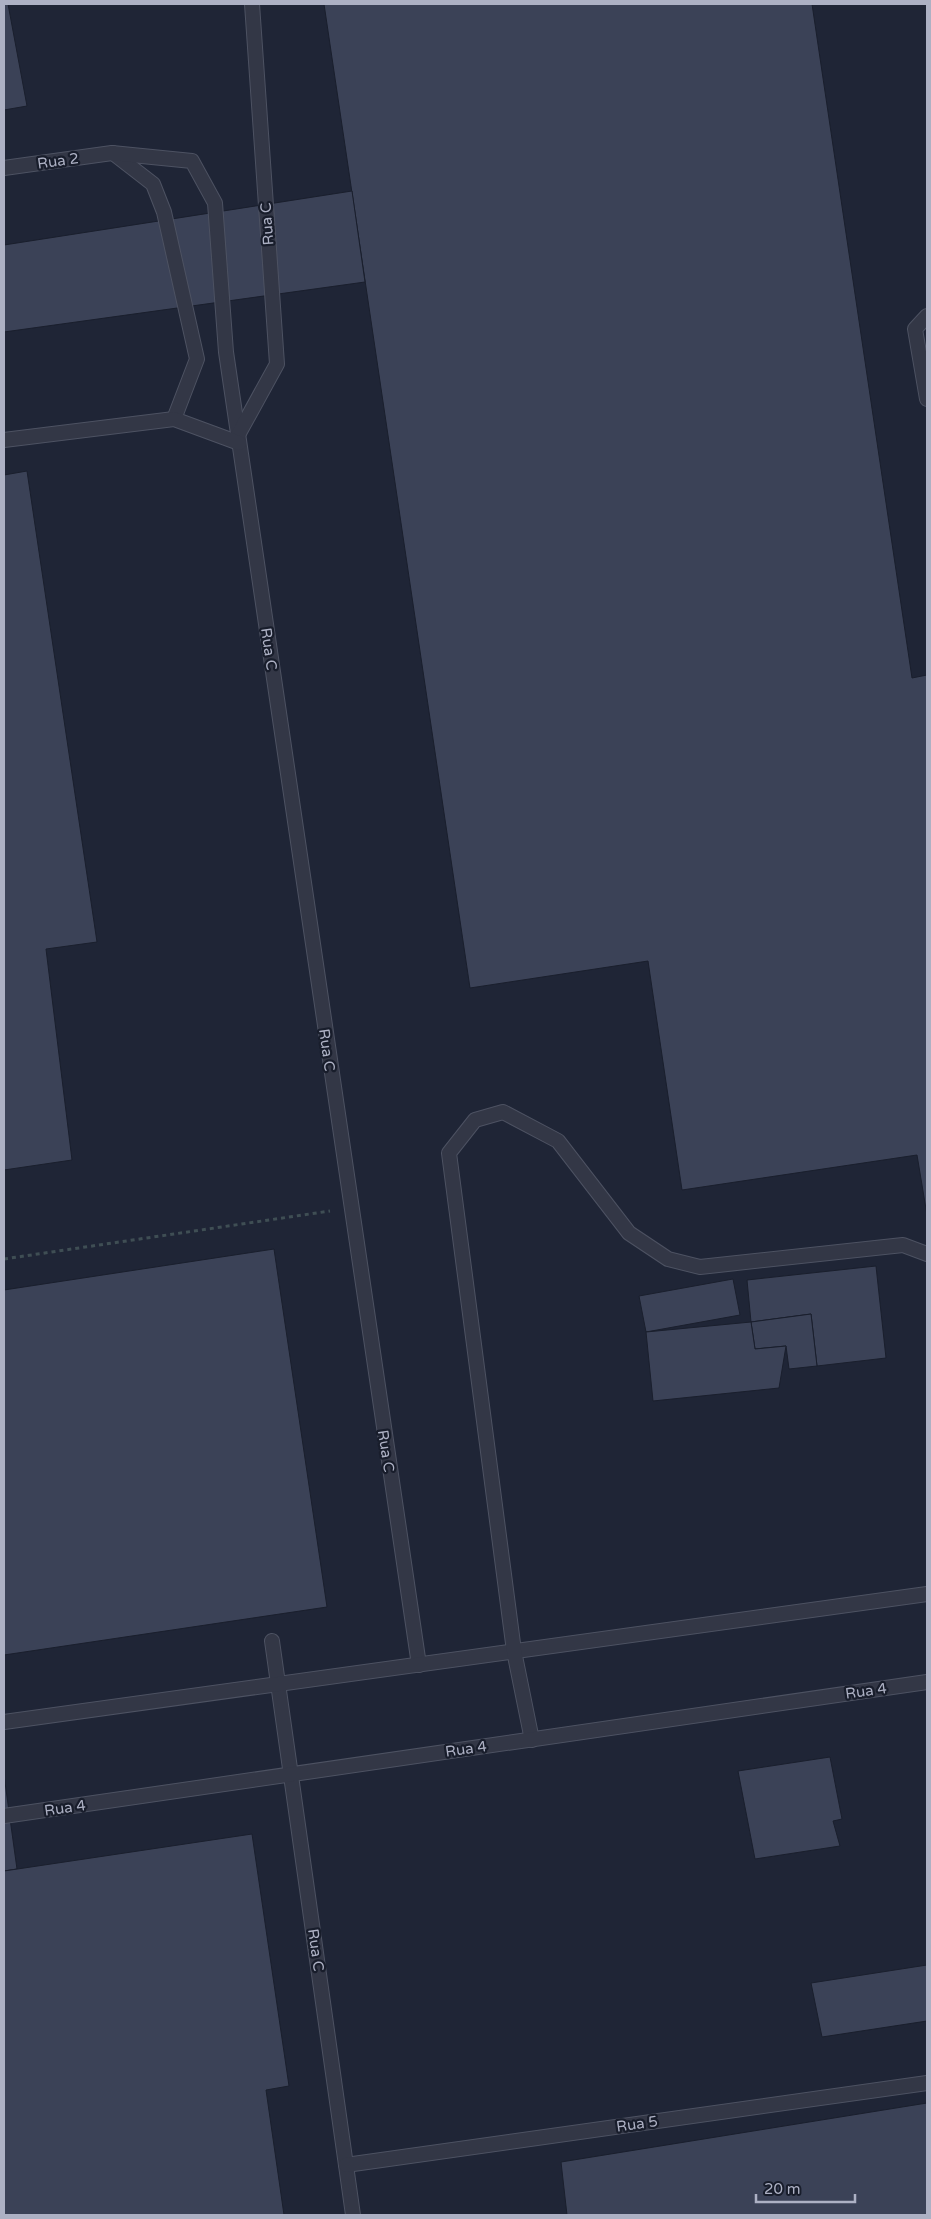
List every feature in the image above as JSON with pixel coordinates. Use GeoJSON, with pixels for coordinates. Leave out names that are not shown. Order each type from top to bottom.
{"type":"FeatureCollection","features":[{"type":"Feature","properties":{"kind":"lane","name":"Rua C"},"geometry":{"type":"LineString","coordinates":[[238,439],[277,364],[252,4]]}},
{"type":"Feature","properties":{"kind":"lane","name":"Rua C"},"geometry":{"type":"LineString","coordinates":[[112,153],[192,161],[215,203],[226,352],[238,439],[350,1208],[419,1665]]}},
{"type":"Feature","properties":{"kind":"lane"},"geometry":{"type":"LineString","coordinates":[[112,153],[153,184],[164,212],[197,359],[174,419]]}},
{"type":"Feature","properties":{"kind":"lane","name":"Rua 2"},"geometry":{"type":"LineString","coordinates":[[4,168],[112,153]]}},
{"type":"Feature","properties":{"kind":"lane"},"geometry":{"type":"LineString","coordinates":[[927,316],[915,329],[927,399]]}},
{"type":"Feature","properties":{"kind":"lane"},"geometry":{"type":"LineString","coordinates":[[4,440],[174,419],[238,439]]}},
{"type":"Feature","properties":{"kind":"lane"},"geometry":{"type":"LineString","coordinates":[[532,1740],[514,1651],[449,1153],[475,1120],[503,1112],[558,1142],[629,1233],[668,1259],[700,1267],[903,1245],[927,1254]]}},
{"type":"Feature","properties":{"kind":"lane"},"geometry":{"type":"LineString","coordinates":[[4,1722],[927,1594]]}},
{"type":"Feature","properties":{"kind":"lane","name":"Rua C"},"geometry":{"type":"LineString","coordinates":[[272,1641],[353,2215]]}},
{"type":"Feature","properties":{"kind":"lane","name":"Rua 4"},"geometry":{"type":"LineString","coordinates":[[4,1816],[927,1682]]}},
{"type":"Feature","properties":{"kind":"lane","name":"Rua 5"},"geometry":{"type":"LineString","coordinates":[[346,2165],[927,2083]]}},
{"type":"Feature","properties":{"kind":"path"},"geometry":{"type":"LineString","coordinates":[[4,1259],[350,1208]]}},
{"type":"Feature","properties":{"kind":"building"},"geometry":{"type":"Polygon","coordinates":[[[4,4],[8,4],[27,106],[4,110],[4,4]]]}},
{"type":"Feature","properties":{"kind":"building"},"geometry":{"type":"Polygon","coordinates":[[[324,4],[812,4],[912,678],[927,675],[927,1215],[917,1155],[682,1190],[648,961],[470,988],[324,4]]]}},
{"type":"Feature","properties":{"kind":"building"},"geometry":{"type":"Polygon","coordinates":[[[352,191],[365,282],[4,332],[4,245],[352,191]]]}},
{"type":"Feature","properties":{"kind":"building"},"geometry":{"type":"Polygon","coordinates":[[[27,471],[97,942],[46,949],[72,1160],[4,1170],[4,475],[27,471]]]}},
{"type":"Feature","properties":{"kind":"building"},"geometry":{"type":"Polygon","coordinates":[[[274,1249],[327,1607],[4,1655],[4,1290],[274,1249]]]}},
{"type":"Feature","properties":{"kind":"building"},"geometry":{"type":"Polygon","coordinates":[[[876,1266],[886,1358],[817,1366],[811,1314],[751,1322],[747,1280],[876,1266]]]}},
{"type":"Feature","properties":{"kind":"building"},"geometry":{"type":"Polygon","coordinates":[[[733,1279],[740,1315],[646,1332],[639,1296],[733,1279]]]}},
{"type":"Feature","properties":{"kind":"building"},"geometry":{"type":"Polygon","coordinates":[[[811,1314],[817,1366],[789,1369],[786,1346],[755,1349],[751,1322],[811,1314]]]}},
{"type":"Feature","properties":{"kind":"building"},"geometry":{"type":"Polygon","coordinates":[[[751,1322],[755,1349],[786,1346],[779,1388],[653,1401],[646,1332],[751,1322]]]}},
{"type":"Feature","properties":{"kind":"building"},"geometry":{"type":"Polygon","coordinates":[[[830,1757],[842,1819],[833,1821],[840,1846],[755,1859],[738,1771],[830,1757]]]}},
{"type":"Feature","properties":{"kind":"building"},"geometry":{"type":"Polygon","coordinates":[[[4,1775],[17,1869],[4,1871],[4,1775]]]}},
{"type":"Feature","properties":{"kind":"building"},"geometry":{"type":"Polygon","coordinates":[[[252,1834],[289,2086],[266,2090],[284,2215],[4,2215],[4,1871],[252,1834]]]}},
{"type":"Feature","properties":{"kind":"building"},"geometry":{"type":"Polygon","coordinates":[[[927,1965],[927,2021],[822,2037],[811,1983],[927,1965]]]}},
{"type":"Feature","properties":{"kind":"building"},"geometry":{"type":"Polygon","coordinates":[[[927,2103],[927,2215],[567,2215],[561,2162],[927,2103]]]}}]}
